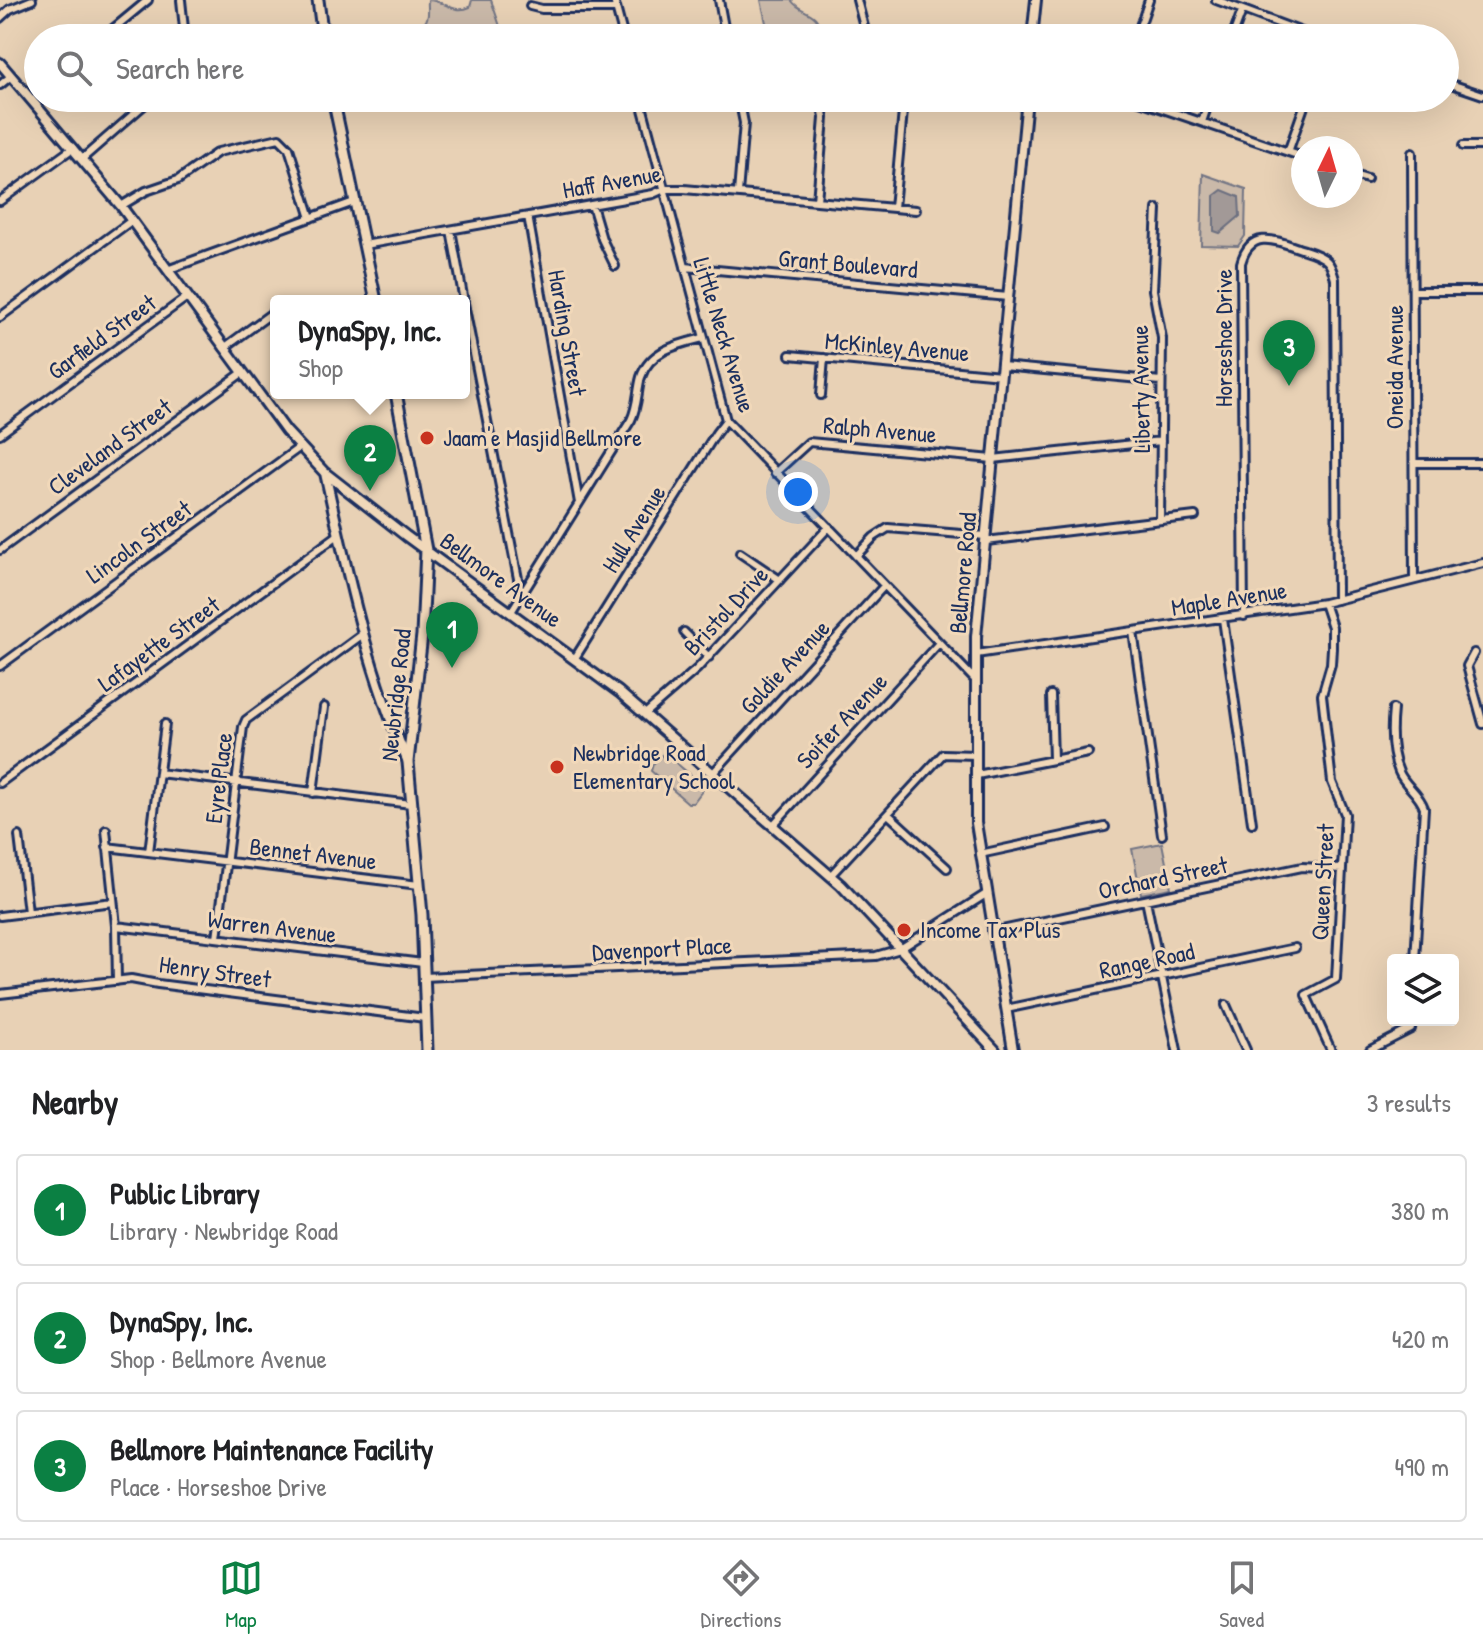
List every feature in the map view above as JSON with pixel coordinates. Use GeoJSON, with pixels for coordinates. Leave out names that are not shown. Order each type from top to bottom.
{"type":"FeatureCollection","features":[{"type":"Feature","properties":{"kind":"main road"},"geometry":{"type":"LineString","coordinates":[[318,0],[321,24]]}},
{"type":"Feature","properties":{"kind":"main road"},"geometry":{"type":"LineString","coordinates":[[1033,24],[1036,0]]}},
{"type":"Feature","properties":{"kind":"main road","name":"Bellmore Avenue"},"geometry":{"type":"LineString","coordinates":[[0,63],[24,87]]}},
{"type":"Feature","properties":{"kind":"main road","name":"Bellmore Avenue"},"geometry":{"type":"LineString","coordinates":[[46,112],[121,206],[242,373],[300,447],[324,472],[575,658],[645,714],[830,876],[995,1050]]}},
{"type":"Feature","properties":{"kind":"main road"},"geometry":{"type":"LineString","coordinates":[[336,112],[375,295]]}},
{"type":"Feature","properties":{"kind":"main road","name":"Bellmore Road"},"geometry":{"type":"LineString","coordinates":[[1013,1050],[976,823],[976,654],[1026,112]]}},
{"type":"Feature","properties":{"kind":"main road","name":"Newbridge Road"},"geometry":{"type":"LineString","coordinates":[[397,399],[426,550],[422,635],[408,762],[419,885],[427,1050]]}},
{"type":"Feature","properties":{"kind":"main road"},"geometry":{"type":"LineString","coordinates":[[324,472],[384,709],[408,762]]}},
{"type":"Feature","properties":{"kind":"street"},"geometry":{"type":"LineString","coordinates":[[0,18],[10,9],[32,0]]}},
{"type":"Feature","properties":{"kind":"street"},"geometry":{"type":"LineString","coordinates":[[119,24],[148,0]]}},
{"type":"Feature","properties":{"kind":"street"},"geometry":{"type":"LineString","coordinates":[[181,0],[184,24]]}},
{"type":"Feature","properties":{"kind":"street"},"geometry":{"type":"LineString","coordinates":[[614,0],[620,24]]}},
{"type":"Feature","properties":{"kind":"street"},"geometry":{"type":"LineString","coordinates":[[719,0],[723,24]]}},
{"type":"Feature","properties":{"kind":"street"},"geometry":{"type":"LineString","coordinates":[[857,0],[863,24]]}},
{"type":"Feature","properties":{"kind":"street"},"geometry":{"type":"LineString","coordinates":[[1141,24],[1149,0]]}},
{"type":"Feature","properties":{"kind":"street"},"geometry":{"type":"LineString","coordinates":[[1217,0],[1279,24]]}},
{"type":"Feature","properties":{"kind":"street"},"geometry":{"type":"LineString","coordinates":[[530,6],[542,9],[616,9]]}},
{"type":"Feature","properties":{"kind":"street"},"geometry":{"type":"LineString","coordinates":[[1237,24],[1242,11]]}},
{"type":"Feature","properties":{"kind":"street"},"geometry":{"type":"LineString","coordinates":[[0,85],[11,76]]}},
{"type":"Feature","properties":{"kind":"street"},"geometry":{"type":"LineString","coordinates":[[1459,87],[1483,95]]}},
{"type":"Feature","properties":{"kind":"street"},"geometry":{"type":"LineString","coordinates":[[82,159],[136,112]]}},
{"type":"Feature","properties":{"kind":"street","name":"Little Neck Avenue"},"geometry":{"type":"LineString","coordinates":[[644,112],[726,420],[976,681]]}},
{"type":"Feature","properties":{"kind":"street"},"geometry":{"type":"LineString","coordinates":[[738,193],[742,112]]}},
{"type":"Feature","properties":{"kind":"street"},"geometry":{"type":"LineString","coordinates":[[817,201],[823,112]]}},
{"type":"Feature","properties":{"kind":"street"},"geometry":{"type":"LineString","coordinates":[[894,208],[903,112]]}},
{"type":"Feature","properties":{"kind":"street"},"geometry":{"type":"LineString","coordinates":[[1172,112],[1291,153]]}},
{"type":"Feature","properties":{"kind":"street"},"geometry":{"type":"LineString","coordinates":[[1202,122],[1205,112]]}},
{"type":"Feature","properties":{"kind":"street"},"geometry":{"type":"LineString","coordinates":[[1288,152],[1302,112]]}},
{"type":"Feature","properties":{"kind":"street"},"geometry":{"type":"LineString","coordinates":[[121,206],[146,191],[178,180],[218,152],[279,138],[289,148],[311,218]]}},
{"type":"Feature","properties":{"kind":"street"},"geometry":{"type":"LineString","coordinates":[[1463,146],[1483,146]]}},
{"type":"Feature","properties":{"kind":"street"},"geometry":{"type":"LineString","coordinates":[[0,201],[73,148]]}},
{"type":"Feature","properties":{"kind":"street","name":"Oneida Avenue"},"geometry":{"type":"LineString","coordinates":[[1412,153],[1414,580]]}},
{"type":"Feature","properties":{"kind":"street"},"geometry":{"type":"LineString","coordinates":[[1363,178],[1367,179]]}},
{"type":"Feature","properties":{"kind":"street","name":"Haff Avenue"},"geometry":{"type":"LineString","coordinates":[[364,245],[653,194],[664,189],[916,210]]}},
{"type":"Feature","properties":{"kind":"street"},"geometry":{"type":"LineString","coordinates":[[167,270],[354,202]]}},
{"type":"Feature","properties":{"kind":"street"},"geometry":{"type":"LineString","coordinates":[[592,205],[602,239],[615,266]]}},
{"type":"Feature","properties":{"kind":"street","name":"Liberty Avenue"},"geometry":{"type":"LineString","coordinates":[[1157,209],[1153,290],[1162,338],[1160,520]]}},
{"type":"Feature","properties":{"kind":"street","name":"Harding Street"},"geometry":{"type":"LineString","coordinates":[[528,216],[579,503]]}},
{"type":"Feature","properties":{"kind":"street"},"geometry":{"type":"LineString","coordinates":[[0,317],[131,221]]}},
{"type":"Feature","properties":{"kind":"street"},"geometry":{"type":"LineString","coordinates":[[451,230],[463,295]]}},
{"type":"Feature","properties":{"kind":"street","name":"Horseshoe Drive"},"geometry":{"type":"LineString","coordinates":[[1244,616],[1241,263],[1244,252],[1251,244],[1263,239],[1319,255],[1328,261],[1335,279],[1337,600]]}},
{"type":"Feature","properties":{"kind":"street","name":"Grant Boulevard"},"geometry":{"type":"LineString","coordinates":[[685,267],[1008,297]]}},
{"type":"Feature","properties":{"kind":"street"},"geometry":{"type":"LineString","coordinates":[[1413,291],[1483,291]]}},
{"type":"Feature","properties":{"kind":"street","name":"Garfield Street"},"geometry":{"type":"LineString","coordinates":[[0,434],[187,297]]}},
{"type":"Feature","properties":{"kind":"street"},"geometry":{"type":"LineString","coordinates":[[224,348],[270,314]]}},
{"type":"Feature","properties":{"kind":"street"},"geometry":{"type":"LineString","coordinates":[[470,335],[521,595]]}},
{"type":"Feature","properties":{"kind":"street"},"geometry":{"type":"LineString","coordinates":[[511,612],[631,420],[641,378],[650,361],[667,349],[703,338]]}},
{"type":"Feature","properties":{"kind":"street","name":"McKinley Avenue"},"geometry":{"type":"LineString","coordinates":[[790,355],[1161,381]]}},
{"type":"Feature","properties":{"kind":"street"},"geometry":{"type":"LineString","coordinates":[[821,395],[824,358]]}},
{"type":"Feature","properties":{"kind":"street","name":"Cleveland Street"},"geometry":{"type":"LineString","coordinates":[[0,550],[242,373]]}},
{"type":"Feature","properties":{"kind":"street","name":"Hull Avenue"},"geometry":{"type":"LineString","coordinates":[[575,658],[726,420]]}},
{"type":"Feature","properties":{"kind":"street","name":"Ralph Avenue"},"geometry":{"type":"LineString","coordinates":[[775,473],[809,442],[993,459],[1161,441]]}},
{"type":"Feature","properties":{"kind":"street","name":"Lincoln Street"},"geometry":{"type":"LineString","coordinates":[[0,666],[300,447]]}},
{"type":"Feature","properties":{"kind":"street"},"geometry":{"type":"LineString","coordinates":[[1414,463],[1483,463]]}},
{"type":"Feature","properties":{"kind":"street"},"geometry":{"type":"LineString","coordinates":[[856,556],[888,528],[986,538],[1195,516]]}},
{"type":"Feature","properties":{"kind":"street","name":"Bristol Drive"},"geometry":{"type":"LineString","coordinates":[[645,714],[709,657],[829,527]]}},
{"type":"Feature","properties":{"kind":"street","name":"Lafayette Street"},"geometry":{"type":"LineString","coordinates":[[0,783],[338,535]]}},
{"type":"Feature","properties":{"kind":"street"},"geometry":{"type":"LineString","coordinates":[[740,553],[780,580]]}},
{"type":"Feature","properties":{"kind":"street","name":"Maple Avenue"},"geometry":{"type":"LineString","coordinates":[[976,654],[1324,603],[1483,563]]}},
{"type":"Feature","properties":{"kind":"street","name":"Goldie Avenue"},"geometry":{"type":"LineString","coordinates":[[713,773],[884,586]]}},
{"type":"Feature","properties":{"kind":"street","name":"Queen Street"},"geometry":{"type":"LineString","coordinates":[[1324,603],[1332,627],[1332,648],[1322,695],[1332,782],[1345,814],[1336,979],[1306,995],[1331,1050]]}},
{"type":"Feature","properties":{"kind":"street"},"geometry":{"type":"LineString","coordinates":[[1223,619],[1252,823]]}},
{"type":"Feature","properties":{"kind":"street"},"geometry":{"type":"LineString","coordinates":[[1133,631],[1162,835]]}},
{"type":"Feature","properties":{"kind":"street"},"geometry":{"type":"LineString","coordinates":[[684,632],[709,657]]}},
{"type":"Feature","properties":{"kind":"street","name":"Eyre Place"},"geometry":{"type":"LineString","coordinates":[[217,938],[246,720],[363,634]]}},
{"type":"Feature","properties":{"kind":"street","name":"Soifer Avenue"},"geometry":{"type":"LineString","coordinates":[[773,825],[939,643]]}},
{"type":"Feature","properties":{"kind":"street"},"geometry":{"type":"LineString","coordinates":[[1474,653],[1467,666],[1483,724]]}},
{"type":"Feature","properties":{"kind":"street"},"geometry":{"type":"LineString","coordinates":[[1051,695],[1053,759]]}},
{"type":"Feature","properties":{"kind":"street"},"geometry":{"type":"LineString","coordinates":[[313,793],[324,707]]}},
{"type":"Feature","properties":{"kind":"street"},"geometry":{"type":"LineString","coordinates":[[1393,709],[1390,729],[1399,773],[1421,798],[1424,808],[1415,954]]}},
{"type":"Feature","properties":{"kind":"street"},"geometry":{"type":"LineString","coordinates":[[149,852],[165,724]]}},
{"type":"Feature","properties":{"kind":"street"},"geometry":{"type":"LineString","coordinates":[[977,775],[1088,753]]}},
{"type":"Feature","properties":{"kind":"street"},"geometry":{"type":"LineString","coordinates":[[830,876],[943,754],[976,755]]}},
{"type":"Feature","properties":{"kind":"street"},"geometry":{"type":"LineString","coordinates":[[159,773],[411,804]]}},
{"type":"Feature","properties":{"kind":"street"},"geometry":{"type":"LineString","coordinates":[[888,814],[947,868]]}},
{"type":"Feature","properties":{"kind":"street"},"geometry":{"type":"LineString","coordinates":[[980,854],[1105,827]]}},
{"type":"Feature","properties":{"kind":"street"},"geometry":{"type":"LineString","coordinates":[[106,830],[116,926],[117,981]]}},
{"type":"Feature","properties":{"kind":"street"},"geometry":{"type":"LineString","coordinates":[[19,836],[28,912]]}},
{"type":"Feature","properties":{"kind":"street","name":"Bennet Avenue"},"geometry":{"type":"LineString","coordinates":[[107,847],[419,885]]}},
{"type":"Feature","properties":{"kind":"street","name":"Orchard Street"},"geometry":{"type":"LineString","coordinates":[[992,932],[1302,867],[1342,869]]}},
{"type":"Feature","properties":{"kind":"street"},"geometry":{"type":"LineString","coordinates":[[900,949],[986,894]]}},
{"type":"Feature","properties":{"kind":"street"},"geometry":{"type":"LineString","coordinates":[[1146,900],[1177,1050]]}},
{"type":"Feature","properties":{"kind":"street"},"geometry":{"type":"LineString","coordinates":[[0,916],[113,902]]}},
{"type":"Feature","properties":{"kind":"street","name":"Warren Avenue"},"geometry":{"type":"LineString","coordinates":[[116,926],[423,963]]}},
{"type":"Feature","properties":{"kind":"street","name":"Range Road"},"geometry":{"type":"LineString","coordinates":[[1006,1009],[1295,948]]}},
{"type":"Feature","properties":{"kind":"street","name":"Davenport Place"},"geometry":{"type":"LineString","coordinates":[[424,977],[876,956],[900,949]]}},
{"type":"Feature","properties":{"kind":"street","name":"Henry Street"},"geometry":{"type":"LineString","coordinates":[[0,994],[142,980],[425,1018]]}},
{"type":"Feature","properties":{"kind":"street"},"geometry":{"type":"LineString","coordinates":[[1226,1005],[1246,1050]]}},
{"type":"Feature","properties":{"kind":"street"},"geometry":{"type":"LineString","coordinates":[[1370,1050],[1411,1029],[1411,1026]]}},
{"type":"Feature","properties":{"kind":"shaded area"},"geometry":{"type":"Polygon","coordinates":[[[428,0],[464,9],[470,7],[472,0],[491,0],[499,24],[423,24],[428,0]]]}},
{"type":"Feature","properties":{"kind":"shaded area"},"geometry":{"type":"Polygon","coordinates":[[[761,0],[791,0],[818,24],[767,24],[761,0]]]}},
{"type":"Feature","properties":{"kind":"shaded area"},"geometry":{"type":"Polygon","coordinates":[[[1203,174],[1246,189],[1245,236],[1238,246],[1201,245],[1203,174]]]}},
{"type":"Feature","properties":{"kind":"shaded area"},"geometry":{"type":"Polygon","coordinates":[[[1222,190],[1239,197],[1240,216],[1220,233],[1214,231],[1214,196],[1222,190]]]}},
{"type":"Feature","properties":{"kind":"shaded area"},"geometry":{"type":"Polygon","coordinates":[[[664,753],[705,787],[693,803],[688,803],[651,771],[653,764],[664,753]]]}},
{"type":"Feature","properties":{"kind":"shaded area"},"geometry":{"type":"Polygon","coordinates":[[[1162,843],[1171,888],[1141,894],[1132,849],[1162,843]]]}},
{"type":"Feature","properties":{"kind":"place","name":"Bellmore Maintenance Facility"},"geometry":{"type":"Point","coordinates":[1289,386]}},
{"type":"Feature","properties":{"kind":"place","name":"Jaam'e Masjid Bellmore"},"geometry":{"type":"Point","coordinates":[427,438]}},
{"type":"Feature","properties":{"kind":"place","name":"DynaSpy, Inc."},"geometry":{"type":"Point","coordinates":[370,491]}},
{"type":"Feature","properties":{"kind":"place","name":"Public Library"},"geometry":{"type":"Point","coordinates":[452,668]}},
{"type":"Feature","properties":{"kind":"place","name":"Newbridge Road Elementary School"},"geometry":{"type":"Point","coordinates":[557,767]}},
{"type":"Feature","properties":{"kind":"place","name":"Income Tax Plus"},"geometry":{"type":"Point","coordinates":[904,930]}}]}
